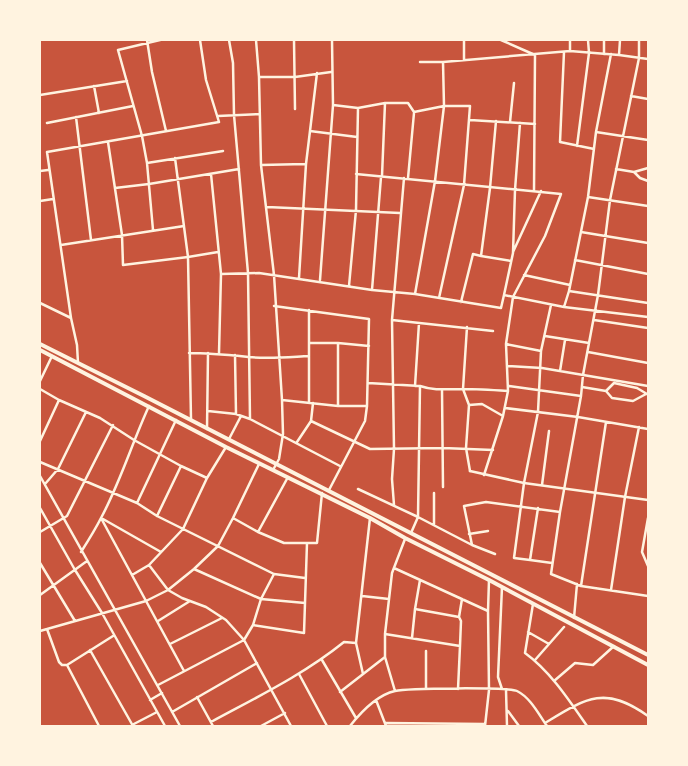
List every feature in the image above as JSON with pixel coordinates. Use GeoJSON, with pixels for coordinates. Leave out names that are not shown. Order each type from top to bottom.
{"type":"FeatureCollection","features":[{"type":"Feature","properties":{"kind":"main road"},"geometry":{"type":"LineString","coordinates":[[40,344],[648,655]]}},
{"type":"Feature","properties":{"kind":"main road"},"geometry":{"type":"LineString","coordinates":[[40,350],[226,447],[322,493],[648,665]]}},
{"type":"Feature","properties":{"kind":"street"},"geometry":{"type":"LineString","coordinates":[[153,230],[142,136],[118,50],[147,41],[160,40]]}},
{"type":"Feature","properties":{"kind":"street"},"geometry":{"type":"LineString","coordinates":[[78,363],[77,345],[71,318],[48,170],[47,152],[219,122],[206,80],[200,40]]}},
{"type":"Feature","properties":{"kind":"street"},"geometry":{"type":"LineString","coordinates":[[230,40],[233,63],[234,115],[248,273],[250,418]]}},
{"type":"Feature","properties":{"kind":"street"},"geometry":{"type":"LineString","coordinates":[[256,40],[261,165],[274,275],[274,306],[280,358],[282,400],[283,434],[279,458],[273,470]]}},
{"type":"Feature","properties":{"kind":"street"},"geometry":{"type":"LineString","coordinates":[[294,40],[295,109]]}},
{"type":"Feature","properties":{"kind":"street"},"geometry":{"type":"LineString","coordinates":[[320,281],[333,105],[332,40]]}},
{"type":"Feature","properties":{"kind":"street"},"geometry":{"type":"LineString","coordinates":[[464,40],[464,60]]}},
{"type":"Feature","properties":{"kind":"street"},"geometry":{"type":"LineString","coordinates":[[502,40],[535,54]]}},
{"type":"Feature","properties":{"kind":"street"},"geometry":{"type":"LineString","coordinates":[[570,40],[570,51]]}},
{"type":"Feature","properties":{"kind":"street"},"geometry":{"type":"LineString","coordinates":[[577,146],[589,53],[588,40]]}},
{"type":"Feature","properties":{"kind":"street"},"geometry":{"type":"LineString","coordinates":[[604,40],[604,54]]}},
{"type":"Feature","properties":{"kind":"street"},"geometry":{"type":"LineString","coordinates":[[619,55],[620,40]]}},
{"type":"Feature","properties":{"kind":"street"},"geometry":{"type":"LineString","coordinates":[[639,40],[639,58],[610,200],[603,265],[551,574],[582,586],[648,596]]}},
{"type":"Feature","properties":{"kind":"street"},"geometry":{"type":"LineString","coordinates":[[147,41],[166,132]]}},
{"type":"Feature","properties":{"kind":"street"},"geometry":{"type":"LineString","coordinates":[[420,62],[443,62],[570,51],[648,59]]}},
{"type":"Feature","properties":{"kind":"street"},"geometry":{"type":"LineString","coordinates":[[564,52],[560,142],[594,149]]}},
{"type":"Feature","properties":{"kind":"street"},"geometry":{"type":"LineString","coordinates":[[534,191],[535,54]]}},
{"type":"Feature","properties":{"kind":"street"},"geometry":{"type":"LineString","coordinates":[[564,307],[570,291],[588,196],[596,132],[611,54]]}},
{"type":"Feature","properties":{"kind":"street"},"geometry":{"type":"LineString","coordinates":[[415,294],[435,181],[444,106],[443,62]]}},
{"type":"Feature","properties":{"kind":"street"},"geometry":{"type":"LineString","coordinates":[[259,78],[295,77],[331,72]]}},
{"type":"Feature","properties":{"kind":"street"},"geometry":{"type":"LineString","coordinates":[[299,278],[306,164],[317,73]]}},
{"type":"Feature","properties":{"kind":"street"},"geometry":{"type":"LineString","coordinates":[[40,95],[126,82]]}},
{"type":"Feature","properties":{"kind":"street"},"geometry":{"type":"LineString","coordinates":[[510,122],[514,83]]}},
{"type":"Feature","properties":{"kind":"street"},"geometry":{"type":"LineString","coordinates":[[94,86],[99,113]]}},
{"type":"Feature","properties":{"kind":"street"},"geometry":{"type":"LineString","coordinates":[[631,96],[648,99]]}},
{"type":"Feature","properties":{"kind":"street"},"geometry":{"type":"LineString","coordinates":[[333,105],[358,108],[385,102],[408,103],[414,112],[408,178]]}},
{"type":"Feature","properties":{"kind":"street"},"geometry":{"type":"LineString","coordinates":[[372,290],[379,213],[385,102]]}},
{"type":"Feature","properties":{"kind":"street"},"geometry":{"type":"LineString","coordinates":[[47,122],[134,106]]}},
{"type":"Feature","properties":{"kind":"street"},"geometry":{"type":"LineString","coordinates":[[414,112],[444,106],[470,106],[464,185],[439,298]]}},
{"type":"Feature","properties":{"kind":"street"},"geometry":{"type":"LineString","coordinates":[[349,286],[356,210],[358,108]]}},
{"type":"Feature","properties":{"kind":"street"},"geometry":{"type":"LineString","coordinates":[[218,116],[260,114]]}},
{"type":"Feature","properties":{"kind":"street"},"geometry":{"type":"LineString","coordinates":[[76,117],[91,240]]}},
{"type":"Feature","properties":{"kind":"street"},"geometry":{"type":"LineString","coordinates":[[470,120],[535,124]]}},
{"type":"Feature","properties":{"kind":"street"},"geometry":{"type":"LineString","coordinates":[[481,256],[496,121]]}},
{"type":"Feature","properties":{"kind":"street"},"geometry":{"type":"LineString","coordinates":[[513,253],[520,123]]}},
{"type":"Feature","properties":{"kind":"street"},"geometry":{"type":"LineString","coordinates":[[310,130],[357,137]]}},
{"type":"Feature","properties":{"kind":"street"},"geometry":{"type":"LineString","coordinates":[[596,132],[648,140]]}},
{"type":"Feature","properties":{"kind":"street"},"geometry":{"type":"LineString","coordinates":[[108,142],[122,234],[123,265],[218,252]]}},
{"type":"Feature","properties":{"kind":"street"},"geometry":{"type":"LineString","coordinates":[[146,163],[223,150]]}},
{"type":"Feature","properties":{"kind":"street"},"geometry":{"type":"LineString","coordinates":[[175,158],[188,257],[191,421]]}},
{"type":"Feature","properties":{"kind":"street"},"geometry":{"type":"LineString","coordinates":[[261,165],[306,164]]}},
{"type":"Feature","properties":{"kind":"street"},"geometry":{"type":"LineString","coordinates":[[616,169],[634,172],[648,168]]}},
{"type":"Feature","properties":{"kind":"street"},"geometry":{"type":"LineString","coordinates":[[115,188],[239,169]]}},
{"type":"Feature","properties":{"kind":"street"},"geometry":{"type":"LineString","coordinates":[[40,171],[48,170]]}},
{"type":"Feature","properties":{"kind":"street"},"geometry":{"type":"LineString","coordinates":[[634,172],[640,178],[648,181]]}},
{"type":"Feature","properties":{"kind":"street"},"geometry":{"type":"LineString","coordinates":[[211,174],[220,274],[219,353]]}},
{"type":"Feature","properties":{"kind":"street"},"geometry":{"type":"LineString","coordinates":[[356,174],[562,194],[545,236],[513,297],[506,344],[508,391],[503,416],[484,475]]}},
{"type":"Feature","properties":{"kind":"street"},"geometry":{"type":"LineString","coordinates":[[394,506],[392,479],[394,385],[392,320],[404,178]]}},
{"type":"Feature","properties":{"kind":"street"},"geometry":{"type":"LineString","coordinates":[[220,274],[248,273],[299,278],[501,308],[510,261],[541,191]]}},
{"type":"Feature","properties":{"kind":"street"},"geometry":{"type":"LineString","coordinates":[[588,196],[648,206]]}},
{"type":"Feature","properties":{"kind":"street"},"geometry":{"type":"LineString","coordinates":[[40,201],[54,199]]}},
{"type":"Feature","properties":{"kind":"street"},"geometry":{"type":"LineString","coordinates":[[266,207],[400,213]]}},
{"type":"Feature","properties":{"kind":"street"},"geometry":{"type":"LineString","coordinates":[[61,245],[122,234],[184,226]]}},
{"type":"Feature","properties":{"kind":"street"},"geometry":{"type":"LineString","coordinates":[[581,232],[648,243]]}},
{"type":"Feature","properties":{"kind":"street"},"geometry":{"type":"LineString","coordinates":[[461,302],[473,254],[510,261]]}},
{"type":"Feature","properties":{"kind":"street"},"geometry":{"type":"LineString","coordinates":[[575,260],[648,274]]}},
{"type":"Feature","properties":{"kind":"street"},"geometry":{"type":"LineString","coordinates":[[524,275],[570,285]]}},
{"type":"Feature","properties":{"kind":"street"},"geometry":{"type":"LineString","coordinates":[[570,291],[648,303]]}},
{"type":"Feature","properties":{"kind":"street"},"geometry":{"type":"LineString","coordinates":[[504,295],[564,307],[648,317]]}},
{"type":"Feature","properties":{"kind":"street"},"geometry":{"type":"LineString","coordinates":[[40,304],[71,318]]}},
{"type":"Feature","properties":{"kind":"street"},"geometry":{"type":"LineString","coordinates":[[551,305],[541,351],[542,368],[538,412],[524,483],[514,558],[552,563]]}},
{"type":"Feature","properties":{"kind":"street"},"geometry":{"type":"LineString","coordinates":[[274,306],[369,319],[367,406],[364,421],[328,492]]}},
{"type":"Feature","properties":{"kind":"street"},"geometry":{"type":"LineString","coordinates":[[297,442],[311,421],[309,310]]}},
{"type":"Feature","properties":{"kind":"street"},"geometry":{"type":"LineString","coordinates":[[392,320],[493,331]]}},
{"type":"Feature","properties":{"kind":"street"},"geometry":{"type":"LineString","coordinates":[[594,320],[648,328]]}},
{"type":"Feature","properties":{"kind":"street"},"geometry":{"type":"LineString","coordinates":[[415,386],[419,323]]}},
{"type":"Feature","properties":{"kind":"street"},"geometry":{"type":"LineString","coordinates":[[467,327],[463,389],[469,404],[466,448],[470,470],[484,475],[524,483],[648,500]]}},
{"type":"Feature","properties":{"kind":"street"},"geometry":{"type":"LineString","coordinates":[[545,336],[589,344]]}},
{"type":"Feature","properties":{"kind":"street"},"geometry":{"type":"LineString","coordinates":[[560,371],[565,340]]}},
{"type":"Feature","properties":{"kind":"street"},"geometry":{"type":"LineString","coordinates":[[309,343],[369,346]]}},
{"type":"Feature","properties":{"kind":"street"},"geometry":{"type":"LineString","coordinates":[[338,343],[338,406]]}},
{"type":"Feature","properties":{"kind":"street"},"geometry":{"type":"LineString","coordinates":[[506,344],[541,351]]}},
{"type":"Feature","properties":{"kind":"street"},"geometry":{"type":"LineString","coordinates":[[189,352],[208,352],[250,357],[280,358],[309,356]]}},
{"type":"Feature","properties":{"kind":"street"},"geometry":{"type":"LineString","coordinates":[[207,429],[208,352]]}},
{"type":"Feature","properties":{"kind":"street"},"geometry":{"type":"LineString","coordinates":[[587,352],[648,363]]}},
{"type":"Feature","properties":{"kind":"street"},"geometry":{"type":"LineString","coordinates":[[235,355],[236,414]]}},
{"type":"Feature","properties":{"kind":"street"},"geometry":{"type":"LineString","coordinates":[[40,381],[52,356]]}},
{"type":"Feature","properties":{"kind":"street"},"geometry":{"type":"LineString","coordinates":[[507,366],[542,368],[648,386]]}},
{"type":"Feature","properties":{"kind":"street"},"geometry":{"type":"LineString","coordinates":[[367,383],[420,386],[442,390],[508,391]]}},
{"type":"Feature","properties":{"kind":"street"},"geometry":{"type":"LineString","coordinates":[[582,387],[606,391],[612,398],[633,401],[647,394],[638,388],[614,383],[606,391]]}},
{"type":"Feature","properties":{"kind":"street"},"geometry":{"type":"LineString","coordinates":[[410,534],[418,517],[420,386]]}},
{"type":"Feature","properties":{"kind":"street"},"geometry":{"type":"LineString","coordinates":[[508,386],[581,396]]}},
{"type":"Feature","properties":{"kind":"street"},"geometry":{"type":"LineString","coordinates":[[40,389],[113,426],[134,440],[207,478]]}},
{"type":"Feature","properties":{"kind":"street"},"geometry":{"type":"LineString","coordinates":[[442,390],[443,487]]}},
{"type":"Feature","properties":{"kind":"street"},"geometry":{"type":"LineString","coordinates":[[40,441],[59,400]]}},
{"type":"Feature","properties":{"kind":"street"},"geometry":{"type":"LineString","coordinates":[[282,400],[338,406],[367,406]]}},
{"type":"Feature","properties":{"kind":"street"},"geometry":{"type":"LineString","coordinates":[[469,404],[482,404],[503,416]]}},
{"type":"Feature","properties":{"kind":"street"},"geometry":{"type":"LineString","coordinates":[[81,552],[102,518],[149,406]]}},
{"type":"Feature","properties":{"kind":"street"},"geometry":{"type":"LineString","coordinates":[[505,408],[578,417],[648,429]]}},
{"type":"Feature","properties":{"kind":"street"},"geometry":{"type":"LineString","coordinates":[[208,411],[236,414],[250,418],[340,466]]}},
{"type":"Feature","properties":{"kind":"street"},"geometry":{"type":"LineString","coordinates":[[44,484],[58,469],[86,412]]}},
{"type":"Feature","properties":{"kind":"street"},"geometry":{"type":"LineString","coordinates":[[229,440],[241,416]]}},
{"type":"Feature","properties":{"kind":"street"},"geometry":{"type":"LineString","coordinates":[[137,503],[176,420]]}},
{"type":"Feature","properties":{"kind":"street"},"geometry":{"type":"LineString","coordinates":[[311,421],[370,449],[466,448],[493,450]]}},
{"type":"Feature","properties":{"kind":"street"},"geometry":{"type":"LineString","coordinates":[[582,586],[606,422]]}},
{"type":"Feature","properties":{"kind":"street"},"geometry":{"type":"LineString","coordinates":[[40,532],[67,516],[113,426]]}},
{"type":"Feature","properties":{"kind":"street"},"geometry":{"type":"LineString","coordinates":[[611,590],[625,497],[639,427]]}},
{"type":"Feature","properties":{"kind":"street"},"geometry":{"type":"LineString","coordinates":[[542,485],[549,431]]}},
{"type":"Feature","properties":{"kind":"street"},"geometry":{"type":"LineString","coordinates":[[132,576],[149,565],[183,529],[207,478],[226,447]]}},
{"type":"Feature","properties":{"kind":"street"},"geometry":{"type":"LineString","coordinates":[[40,462],[137,503],[157,516],[274,574],[305,578]]}},
{"type":"Feature","properties":{"kind":"street"},"geometry":{"type":"LineString","coordinates":[[40,631],[146,601],[168,590],[218,546],[260,463]]}},
{"type":"Feature","properties":{"kind":"street"},"geometry":{"type":"LineString","coordinates":[[157,516],[181,466]]}},
{"type":"Feature","properties":{"kind":"street"},"geometry":{"type":"LineString","coordinates":[[40,476],[180,726]]}},
{"type":"Feature","properties":{"kind":"street"},"geometry":{"type":"LineString","coordinates":[[258,532],[288,478]]}},
{"type":"Feature","properties":{"kind":"street"},"geometry":{"type":"LineString","coordinates":[[358,489],[472,545],[495,554]]}},
{"type":"Feature","properties":{"kind":"street"},"geometry":{"type":"LineString","coordinates":[[233,518],[258,532],[284,543],[318,544],[322,493]]}},
{"type":"Feature","properties":{"kind":"street"},"geometry":{"type":"LineString","coordinates":[[434,493],[434,525]]}},
{"type":"Feature","properties":{"kind":"street"},"geometry":{"type":"LineString","coordinates":[[472,545],[464,506],[486,502],[521,505],[560,512]]}},
{"type":"Feature","properties":{"kind":"street"},"geometry":{"type":"LineString","coordinates":[[40,508],[102,613],[165,726]]}},
{"type":"Feature","properties":{"kind":"street"},"geometry":{"type":"LineString","coordinates":[[530,560],[538,508]]}},
{"type":"Feature","properties":{"kind":"street"},"geometry":{"type":"LineString","coordinates":[[102,518],[161,553]]}},
{"type":"Feature","properties":{"kind":"street"},"geometry":{"type":"LineString","coordinates":[[102,518],[184,671]]}},
{"type":"Feature","properties":{"kind":"street"},"geometry":{"type":"LineString","coordinates":[[363,674],[356,643],[370,518]]}},
{"type":"Feature","properties":{"kind":"street"},"geometry":{"type":"LineString","coordinates":[[648,518],[646,538],[642,552],[648,566]]}},
{"type":"Feature","properties":{"kind":"street"},"geometry":{"type":"LineString","coordinates":[[470,534],[488,531]]}},
{"type":"Feature","properties":{"kind":"street"},"geometry":{"type":"LineString","coordinates":[[395,691],[385,657],[385,634],[394,568],[405,538]]}},
{"type":"Feature","properties":{"kind":"street"},"geometry":{"type":"LineString","coordinates":[[253,625],[304,633],[307,544]]}},
{"type":"Feature","properties":{"kind":"street"},"geometry":{"type":"LineString","coordinates":[[40,595],[87,561]]}},
{"type":"Feature","properties":{"kind":"street"},"geometry":{"type":"LineString","coordinates":[[40,563],[75,621]]}},
{"type":"Feature","properties":{"kind":"street"},"geometry":{"type":"LineString","coordinates":[[149,565],[168,590],[206,607],[222,618],[244,640],[291,726]]}},
{"type":"Feature","properties":{"kind":"street"},"geometry":{"type":"LineString","coordinates":[[394,568],[488,611]]}},
{"type":"Feature","properties":{"kind":"street"},"geometry":{"type":"LineString","coordinates":[[194,569],[261,599],[305,603]]}},
{"type":"Feature","properties":{"kind":"street"},"geometry":{"type":"LineString","coordinates":[[158,685],[244,640],[253,625],[261,599],[274,574]]}},
{"type":"Feature","properties":{"kind":"street"},"geometry":{"type":"LineString","coordinates":[[412,638],[420,580]]}},
{"type":"Feature","properties":{"kind":"street"},"geometry":{"type":"LineString","coordinates":[[376,700],[386,724],[485,725],[489,690],[489,580]]}},
{"type":"Feature","properties":{"kind":"street"},"geometry":{"type":"LineString","coordinates":[[574,618],[577,584]]}},
{"type":"Feature","properties":{"kind":"street"},"geometry":{"type":"LineString","coordinates":[[502,587],[498,677],[502,689]]}},
{"type":"Feature","properties":{"kind":"street"},"geometry":{"type":"LineString","coordinates":[[362,596],[389,599]]}},
{"type":"Feature","properties":{"kind":"street"},"geometry":{"type":"LineString","coordinates":[[458,689],[461,621],[459,617],[462,599]]}},
{"type":"Feature","properties":{"kind":"street"},"geometry":{"type":"LineString","coordinates":[[158,621],[190,601]]}},
{"type":"Feature","properties":{"kind":"street"},"geometry":{"type":"LineString","coordinates":[[533,603],[525,653],[535,660],[554,681],[587,726]]}},
{"type":"Feature","properties":{"kind":"street"},"geometry":{"type":"LineString","coordinates":[[416,609],[459,617]]}},
{"type":"Feature","properties":{"kind":"street"},"geometry":{"type":"LineString","coordinates":[[170,644],[222,618]]}},
{"type":"Feature","properties":{"kind":"street"},"geometry":{"type":"LineString","coordinates":[[535,660],[564,627]]}},
{"type":"Feature","properties":{"kind":"street"},"geometry":{"type":"LineString","coordinates":[[47,629],[59,662],[67,665],[99,726]]}},
{"type":"Feature","properties":{"kind":"street"},"geometry":{"type":"LineString","coordinates":[[528,632],[549,644]]}},
{"type":"Feature","properties":{"kind":"street"},"geometry":{"type":"LineString","coordinates":[[385,634],[460,646]]}},
{"type":"Feature","properties":{"kind":"street"},"geometry":{"type":"LineString","coordinates":[[67,665],[114,635]]}},
{"type":"Feature","properties":{"kind":"street"},"geometry":{"type":"LineString","coordinates":[[211,722],[299,674],[322,660],[344,642],[356,643]]}},
{"type":"Feature","properties":{"kind":"street"},"geometry":{"type":"LineString","coordinates":[[554,681],[575,663],[593,665],[614,646]]}},
{"type":"Feature","properties":{"kind":"street"},"geometry":{"type":"LineString","coordinates":[[90,650],[132,726],[157,712]]}},
{"type":"Feature","properties":{"kind":"street"},"geometry":{"type":"LineString","coordinates":[[426,651],[426,689]]}},
{"type":"Feature","properties":{"kind":"street"},"geometry":{"type":"LineString","coordinates":[[340,692],[385,657]]}},
{"type":"Feature","properties":{"kind":"street"},"geometry":{"type":"LineString","coordinates":[[322,660],[356,718]]}},
{"type":"Feature","properties":{"kind":"street"},"geometry":{"type":"LineString","coordinates":[[172,712],[257,663]]}},
{"type":"Feature","properties":{"kind":"street"},"geometry":{"type":"LineString","coordinates":[[299,674],[327,726]]}},
{"type":"Feature","properties":{"kind":"street"},"geometry":{"type":"LineString","coordinates":[[350,726],[376,700],[395,691],[426,689],[506,689],[517,691],[528,700],[546,724],[573,706],[595,698],[606,697],[617,698],[648,716]]}},
{"type":"Feature","properties":{"kind":"street"},"geometry":{"type":"LineString","coordinates":[[506,689],[507,726]]}},
{"type":"Feature","properties":{"kind":"street"},"geometry":{"type":"LineString","coordinates":[[150,700],[162,693]]}},
{"type":"Feature","properties":{"kind":"street"},"geometry":{"type":"LineString","coordinates":[[197,697],[213,726]]}},
{"type":"Feature","properties":{"kind":"street"},"geometry":{"type":"LineString","coordinates":[[508,711],[519,726]]}},
{"type":"Feature","properties":{"kind":"street"},"geometry":{"type":"LineString","coordinates":[[262,726],[285,713]]}}]}
